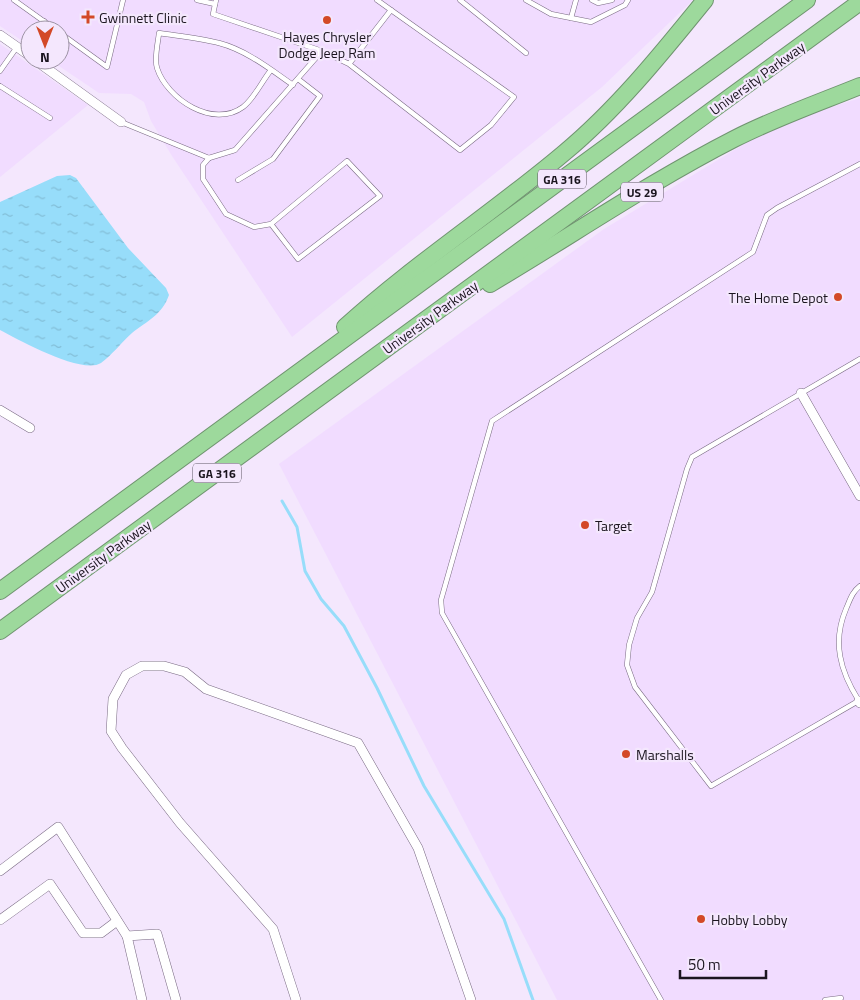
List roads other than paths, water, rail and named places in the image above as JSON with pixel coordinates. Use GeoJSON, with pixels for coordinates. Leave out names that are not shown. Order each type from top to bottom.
{"type":"FeatureCollection","features":[{"type":"Feature","properties":{"kind":"highway"},"geometry":{"type":"LineString","coordinates":[[317,359],[345,327],[379,297],[566,152],[632,86],[705,0]]}},
{"type":"Feature","properties":{"kind":"highway","name":"GA 316"},"geometry":{"type":"LineString","coordinates":[[0,591],[807,0]]}},
{"type":"Feature","properties":{"kind":"highway","name":"University Parkway"},"geometry":{"type":"LineString","coordinates":[[0,632],[860,2]]}},
{"type":"Feature","properties":{"kind":"highway","name":"US 29"},"geometry":{"type":"LineString","coordinates":[[433,315],[491,284],[668,176],[733,139],[760,126],[860,86]]}},
{"type":"Feature","properties":{"kind":"street"},"geometry":{"type":"LineString","coordinates":[[0,34],[20,49]]}},
{"type":"Feature","properties":{"kind":"street"},"geometry":{"type":"LineString","coordinates":[[49,70],[121,122]]}},
{"type":"Feature","properties":{"kind":"street"},"geometry":{"type":"LineString","coordinates":[[801,393],[860,496]]}},
{"type":"Feature","properties":{"kind":"street"},"geometry":{"type":"LineString","coordinates":[[1,412],[30,428]]}},
{"type":"Feature","properties":{"kind":"street"},"geometry":{"type":"LineString","coordinates":[[296,1000],[273,929],[180,823],[111,732],[113,699],[126,675],[142,666],[164,666],[185,672],[206,689],[358,743],[418,848],[471,1000]]}},
{"type":"Feature","properties":{"kind":"street"},"geometry":{"type":"LineString","coordinates":[[0,871],[58,827],[127,936],[142,1000]]}},
{"type":"Feature","properties":{"kind":"street"},"geometry":{"type":"LineString","coordinates":[[0,920],[50,884],[83,933],[101,933],[117,921]]}},
{"type":"Feature","properties":{"kind":"street"},"geometry":{"type":"LineString","coordinates":[[127,936],[157,934],[176,1000]]}},
{"type":"Feature","properties":{"kind":"lane"},"geometry":{"type":"LineString","coordinates":[[14,0],[41,20]]}},
{"type":"Feature","properties":{"kind":"lane"},"geometry":{"type":"LineString","coordinates":[[70,40],[107,67],[123,0]]}},
{"type":"Feature","properties":{"kind":"lane"},"geometry":{"type":"LineString","coordinates":[[197,0],[215,2],[213,14],[322,51],[349,64],[460,150],[491,125],[514,97],[377,0]]}},
{"type":"Feature","properties":{"kind":"lane"},"geometry":{"type":"LineString","coordinates":[[460,0],[526,53]]}},
{"type":"Feature","properties":{"kind":"lane"},"geometry":{"type":"LineString","coordinates":[[526,0],[551,14],[591,22],[625,4],[628,0]]}},
{"type":"Feature","properties":{"kind":"lane"},"geometry":{"type":"LineString","coordinates":[[571,18],[576,0]]}},
{"type":"Feature","properties":{"kind":"lane"},"geometry":{"type":"LineString","coordinates":[[592,0],[598,3],[611,0]]}},
{"type":"Feature","properties":{"kind":"lane"},"geometry":{"type":"LineString","coordinates":[[349,64],[391,10]]}},
{"type":"Feature","properties":{"kind":"lane"},"geometry":{"type":"LineString","coordinates":[[271,70],[244,106],[228,114],[203,113],[182,101],[161,78],[156,65],[159,33],[221,44],[254,58],[293,85]]}},
{"type":"Feature","properties":{"kind":"lane"},"geometry":{"type":"LineString","coordinates":[[0,71],[17,47]]}},
{"type":"Feature","properties":{"kind":"lane"},"geometry":{"type":"LineString","coordinates":[[272,224],[298,259],[380,196],[347,161],[272,224],[254,226],[226,214],[202,179],[202,165],[210,158],[235,150],[322,51]]}},
{"type":"Feature","properties":{"kind":"lane"},"geometry":{"type":"LineString","coordinates":[[238,180],[273,159],[320,96],[298,79]]}},
{"type":"Feature","properties":{"kind":"lane"},"geometry":{"type":"LineString","coordinates":[[0,86],[50,118]]}},
{"type":"Feature","properties":{"kind":"lane"},"geometry":{"type":"LineString","coordinates":[[121,122],[210,158]]}},
{"type":"Feature","properties":{"kind":"lane"},"geometry":{"type":"LineString","coordinates":[[661,1000],[442,613],[441,600],[492,421],[753,252],[767,215],[777,208],[860,164]]}},
{"type":"Feature","properties":{"kind":"lane"},"geometry":{"type":"LineString","coordinates":[[860,359],[692,457],[687,468],[652,592],[637,618],[629,644],[627,665],[635,687],[711,786],[860,701],[846,680],[838,650],[841,621],[854,590],[860,586]]}},
{"type":"Feature","properties":{"kind":"lane"},"geometry":{"type":"LineString","coordinates":[[825,1000],[841,998]]}},
{"type":"Feature","properties":{"kind":"water"},"geometry":{"type":"Polygon","coordinates":[[[70,175],[76,178],[128,248],[166,288],[169,295],[162,308],[154,317],[132,333],[101,363],[92,365],[80,364],[50,355],[0,330],[0,202],[57,176],[70,175]]]}},
{"type":"Feature","properties":{"kind":"waterway"},"geometry":{"type":"LineString","coordinates":[[282,501],[297,527],[305,571],[321,599],[344,626],[377,688],[424,786],[504,919],[533,1000]]}},
{"type":"Feature","properties":{"kind":"place","name":"Gwinnett Clinic"},"geometry":{"type":"Point","coordinates":[88,17]}},
{"type":"Feature","properties":{"kind":"place","name":"Hayes Chrysler Dodge Jeep Ram"},"geometry":{"type":"Point","coordinates":[327,20]}},
{"type":"Feature","properties":{"kind":"place","name":"The Home Depot"},"geometry":{"type":"Point","coordinates":[838,297]}},
{"type":"Feature","properties":{"kind":"place","name":"Target"},"geometry":{"type":"Point","coordinates":[585,525]}},
{"type":"Feature","properties":{"kind":"place","name":"Marshalls"},"geometry":{"type":"Point","coordinates":[626,754]}},
{"type":"Feature","properties":{"kind":"place","name":"Hobby Lobby"},"geometry":{"type":"Point","coordinates":[701,919]}}]}
